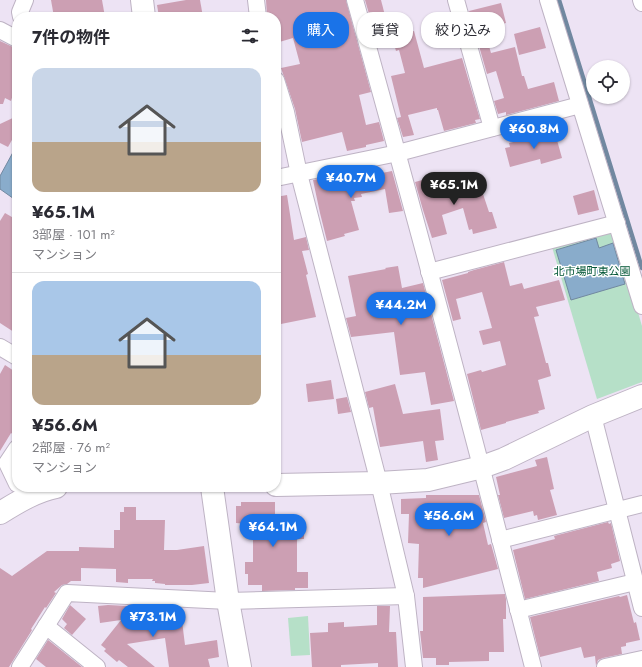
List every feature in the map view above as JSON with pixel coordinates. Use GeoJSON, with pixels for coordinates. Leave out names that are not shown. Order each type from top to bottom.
{"type":"FeatureCollection","features":[{"type":"Feature","properties":{"kind":"street"},"geometry":{"type":"LineString","coordinates":[[20,12],[25,0]]}},
{"type":"Feature","properties":{"kind":"street"},"geometry":{"type":"LineString","coordinates":[[142,0],[143,12]]}},
{"type":"Feature","properties":{"kind":"street"},"geometry":{"type":"LineString","coordinates":[[256,0],[257,12]]}},
{"type":"Feature","properties":{"kind":"street"},"geometry":{"type":"LineString","coordinates":[[355,0],[398,153],[482,467],[533,667]]}},
{"type":"Feature","properties":{"kind":"street"},"geometry":{"type":"LineString","coordinates":[[456,0],[492,128]]}},
{"type":"Feature","properties":{"kind":"street"},"geometry":{"type":"LineString","coordinates":[[548,0],[642,306]]}},
{"type":"Feature","properties":{"kind":"street"},"geometry":{"type":"LineString","coordinates":[[0,30],[12,36]]}},
{"type":"Feature","properties":{"kind":"street"},"geometry":{"type":"LineString","coordinates":[[281,96],[286,112],[299,174],[379,483],[406,596],[414,667]]}},
{"type":"Feature","properties":{"kind":"street"},"geometry":{"type":"LineString","coordinates":[[281,177],[398,153],[580,105]]}},
{"type":"Feature","properties":{"kind":"street"},"geometry":{"type":"LineString","coordinates":[[429,272],[617,223]]}},
{"type":"Feature","properties":{"kind":"street"},"geometry":{"type":"LineString","coordinates":[[0,347],[12,354]]}},
{"type":"Feature","properties":{"kind":"street"},"geometry":{"type":"LineString","coordinates":[[281,485],[379,483],[428,480],[482,467],[504,459],[593,416],[642,396]]}},
{"type":"Feature","properties":{"kind":"street"},"geometry":{"type":"LineString","coordinates":[[593,416],[642,608]]}},
{"type":"Feature","properties":{"kind":"street"},"geometry":{"type":"LineString","coordinates":[[10,450],[7,463],[12,473]]}},
{"type":"Feature","properties":{"kind":"street"},"geometry":{"type":"LineString","coordinates":[[0,513],[18,492]]}},
{"type":"Feature","properties":{"kind":"street"},"geometry":{"type":"LineString","coordinates":[[213,492],[228,601],[240,667]]}},
{"type":"Feature","properties":{"kind":"street"},"geometry":{"type":"LineString","coordinates":[[500,540],[642,504]]}},
{"type":"Feature","properties":{"kind":"street"},"geometry":{"type":"LineString","coordinates":[[518,610],[636,582]]}},
{"type":"Feature","properties":{"kind":"street"},"geometry":{"type":"LineString","coordinates":[[20,667],[67,593],[228,601],[406,596]]}},
{"type":"Feature","properties":{"kind":"street"},"geometry":{"type":"LineString","coordinates":[[46,626],[97,667]]}},
{"type":"Feature","properties":{"kind":"street"},"geometry":{"type":"LineString","coordinates":[[605,667],[642,659]]}},
{"type":"Feature","properties":{"kind":"green space","name":"北市場町東公園"},"geometry":{"type":"Polygon","coordinates":[[[609,230],[615,234],[642,326],[642,382],[597,399],[552,247],[609,230]]]}},
{"type":"Feature","properties":{"kind":"green space"},"geometry":{"type":"Polygon","coordinates":[[[308,616],[310,655],[291,656],[288,618],[308,616]]]}},
{"type":"Feature","properties":{"kind":"water"},"geometry":{"type":"Polygon","coordinates":[[[12,154],[12,197],[0,189],[0,176],[12,154]]]}},
{"type":"Feature","properties":{"kind":"water"},"geometry":{"type":"Polygon","coordinates":[[[596,238],[599,248],[613,243],[625,284],[571,300],[556,250],[596,238]]]}},
{"type":"Feature","properties":{"kind":"building"},"geometry":{"type":"Polygon","coordinates":[[[51,0],[102,0],[104,12],[53,12],[51,0]]]}},
{"type":"Feature","properties":{"kind":"building"},"geometry":{"type":"Polygon","coordinates":[[[186,0],[200,0],[202,12],[158,12],[157,5],[186,0]]]}},
{"type":"Feature","properties":{"kind":"building"},"geometry":{"type":"Polygon","coordinates":[[[266,0],[346,0],[357,40],[357,48],[359,48],[371,92],[359,95],[366,125],[379,122],[384,141],[347,151],[342,132],[302,142],[295,109],[281,68],[300,64],[296,48],[349,48],[349,12],[293,12],[293,38],[281,42],[281,12],[267,12],[266,0]]]}},
{"type":"Feature","properties":{"kind":"building"},"geometry":{"type":"Polygon","coordinates":[[[365,0],[381,0],[384,12],[368,12],[365,0]]]}},
{"type":"Feature","properties":{"kind":"building"},"geometry":{"type":"Polygon","coordinates":[[[501,3],[503,12],[469,12],[501,3]]]}},
{"type":"Feature","properties":{"kind":"building"},"geometry":{"type":"Polygon","coordinates":[[[540,27],[546,48],[519,55],[514,34],[540,27]]]}},
{"type":"Feature","properties":{"kind":"building"},"geometry":{"type":"Polygon","coordinates":[[[413,31],[424,68],[462,58],[480,119],[475,120],[476,123],[444,131],[437,108],[408,115],[414,135],[403,137],[397,118],[401,117],[391,76],[405,73],[399,50],[396,51],[395,48],[413,48],[413,31]]]}},
{"type":"Feature","properties":{"kind":"building"},"geometry":{"type":"Polygon","coordinates":[[[0,41],[12,47],[12,98],[11,101],[5,98],[3,104],[0,104],[0,41]]]}},
{"type":"Feature","properties":{"kind":"building"},"geometry":{"type":"Polygon","coordinates":[[[515,47],[522,76],[524,76],[528,89],[554,82],[559,101],[506,115],[506,112],[498,114],[494,101],[504,98],[496,71],[487,74],[480,48],[490,48],[491,53],[515,47]]]}},
{"type":"Feature","properties":{"kind":"building"},"geometry":{"type":"Polygon","coordinates":[[[12,118],[12,140],[8,147],[0,143],[0,124],[12,118]]]}},
{"type":"Feature","properties":{"kind":"building"},"geometry":{"type":"Polygon","coordinates":[[[555,133],[562,158],[541,164],[540,159],[510,167],[505,148],[510,147],[509,143],[555,133]]]}},
{"type":"Feature","properties":{"kind":"building"},"geometry":{"type":"Polygon","coordinates":[[[365,170],[365,174],[376,172],[377,174],[392,171],[403,211],[389,213],[385,189],[361,194],[362,197],[354,198],[355,201],[351,201],[359,230],[327,241],[313,180],[365,170]]]}},
{"type":"Feature","properties":{"kind":"building"},"geometry":{"type":"Polygon","coordinates":[[[438,177],[442,189],[451,186],[452,188],[478,179],[489,212],[492,212],[497,228],[473,234],[472,229],[469,230],[463,208],[442,215],[447,234],[432,238],[415,182],[438,177]]]}},
{"type":"Feature","properties":{"kind":"building"},"geometry":{"type":"Polygon","coordinates":[[[594,190],[599,210],[578,215],[573,196],[594,190]]]}},
{"type":"Feature","properties":{"kind":"building"},"geometry":{"type":"Polygon","coordinates":[[[287,195],[294,240],[306,237],[309,250],[302,251],[316,317],[281,324],[281,196],[287,195]]]}},
{"type":"Feature","properties":{"kind":"building"},"geometry":{"type":"Polygon","coordinates":[[[5,213],[12,217],[12,331],[0,323],[0,221],[5,213]]]}},
{"type":"Feature","properties":{"kind":"building"},"geometry":{"type":"Polygon","coordinates":[[[504,262],[510,286],[522,283],[524,289],[559,280],[565,300],[536,307],[539,316],[534,317],[546,363],[548,363],[551,376],[538,380],[545,409],[538,411],[539,413],[481,430],[467,374],[481,370],[482,372],[506,365],[500,341],[483,345],[479,331],[492,328],[482,292],[456,299],[461,319],[453,321],[442,280],[504,262]]]}},
{"type":"Feature","properties":{"kind":"building"},"geometry":{"type":"Polygon","coordinates":[[[398,266],[402,288],[423,283],[454,401],[431,405],[425,372],[400,375],[394,332],[351,337],[346,318],[356,316],[348,276],[398,266]]]}},
{"type":"Feature","properties":{"kind":"building"},"geometry":{"type":"Polygon","coordinates":[[[5,365],[12,370],[12,434],[11,433],[0,451],[0,374],[5,365]]]}},
{"type":"Feature","properties":{"kind":"building"},"geometry":{"type":"Polygon","coordinates":[[[331,380],[334,399],[308,402],[306,384],[331,380]]]}},
{"type":"Feature","properties":{"kind":"building"},"geometry":{"type":"Polygon","coordinates":[[[395,384],[403,414],[440,409],[444,440],[435,441],[438,460],[426,462],[423,441],[380,447],[373,407],[369,408],[365,392],[395,384]]]}},
{"type":"Feature","properties":{"kind":"building"},"geometry":{"type":"Polygon","coordinates":[[[347,397],[351,412],[338,414],[336,399],[347,397]]]}},
{"type":"Feature","properties":{"kind":"building"},"geometry":{"type":"Polygon","coordinates":[[[547,457],[554,489],[550,490],[557,515],[538,520],[537,515],[534,516],[533,511],[504,518],[498,495],[500,495],[496,477],[537,466],[535,460],[547,457]]]}},
{"type":"Feature","properties":{"kind":"building"},"geometry":{"type":"Polygon","coordinates":[[[426,495],[479,495],[486,522],[483,523],[488,545],[491,544],[498,569],[423,588],[423,578],[418,578],[419,544],[408,543],[409,514],[401,514],[401,499],[426,498],[426,495]]]}},
{"type":"Feature","properties":{"kind":"building"},"geometry":{"type":"Polygon","coordinates":[[[241,502],[275,502],[275,516],[293,516],[293,520],[304,520],[304,539],[297,539],[297,572],[308,572],[308,588],[262,591],[262,585],[248,585],[248,574],[245,574],[245,562],[253,562],[253,527],[247,527],[247,524],[236,523],[236,506],[241,506],[241,502]]]}},
{"type":"Feature","properties":{"kind":"building"},"geometry":{"type":"Polygon","coordinates":[[[124,507],[136,507],[136,520],[165,520],[164,550],[177,550],[204,546],[209,583],[192,585],[165,585],[155,583],[155,581],[152,581],[153,579],[128,579],[128,583],[116,582],[116,569],[81,568],[81,581],[71,581],[62,585],[54,592],[56,593],[31,629],[32,630],[9,667],[0,667],[0,568],[12,576],[47,551],[79,551],[79,547],[114,548],[114,530],[120,530],[120,512],[124,512],[124,507]]]}},
{"type":"Feature","properties":{"kind":"building"},"geometry":{"type":"Polygon","coordinates":[[[608,522],[609,524],[611,523],[620,561],[611,564],[612,568],[597,572],[599,581],[525,599],[513,550],[555,539],[554,536],[608,522]]]}},
{"type":"Feature","properties":{"kind":"building"},"geometry":{"type":"Polygon","coordinates":[[[505,594],[506,619],[503,619],[504,652],[489,652],[489,661],[449,662],[449,665],[436,665],[436,658],[423,658],[420,631],[423,631],[423,597],[505,594]]]}},
{"type":"Feature","properties":{"kind":"building"},"geometry":{"type":"Polygon","coordinates":[[[627,595],[640,640],[626,643],[626,646],[621,647],[622,654],[598,660],[596,666],[595,656],[584,658],[581,647],[540,657],[530,617],[627,595]]]}},
{"type":"Feature","properties":{"kind":"building"},"geometry":{"type":"Polygon","coordinates":[[[70,605],[86,619],[72,635],[64,628],[67,624],[62,619],[70,605]]]}},
{"type":"Feature","properties":{"kind":"building"},"geometry":{"type":"Polygon","coordinates":[[[98,606],[128,606],[129,614],[170,609],[171,617],[179,616],[180,621],[182,621],[185,645],[217,640],[219,657],[208,659],[210,667],[169,667],[165,638],[127,644],[155,667],[128,667],[119,660],[117,662],[104,651],[106,649],[101,645],[121,620],[100,623],[98,606]]]}},
{"type":"Feature","properties":{"kind":"building"},"geometry":{"type":"Polygon","coordinates":[[[377,606],[390,606],[389,632],[396,632],[398,667],[378,667],[378,663],[341,665],[341,667],[312,667],[310,633],[328,632],[328,623],[344,622],[344,627],[377,625],[377,606]]]}},
{"type":"Feature","properties":{"kind":"building"},"geometry":{"type":"Polygon","coordinates":[[[48,640],[82,667],[46,667],[36,659],[48,640]]]}},
{"type":"Feature","properties":{"kind":"waterway"},"geometry":{"type":"LineString","coordinates":[[559,0],[642,268]]}}]}
